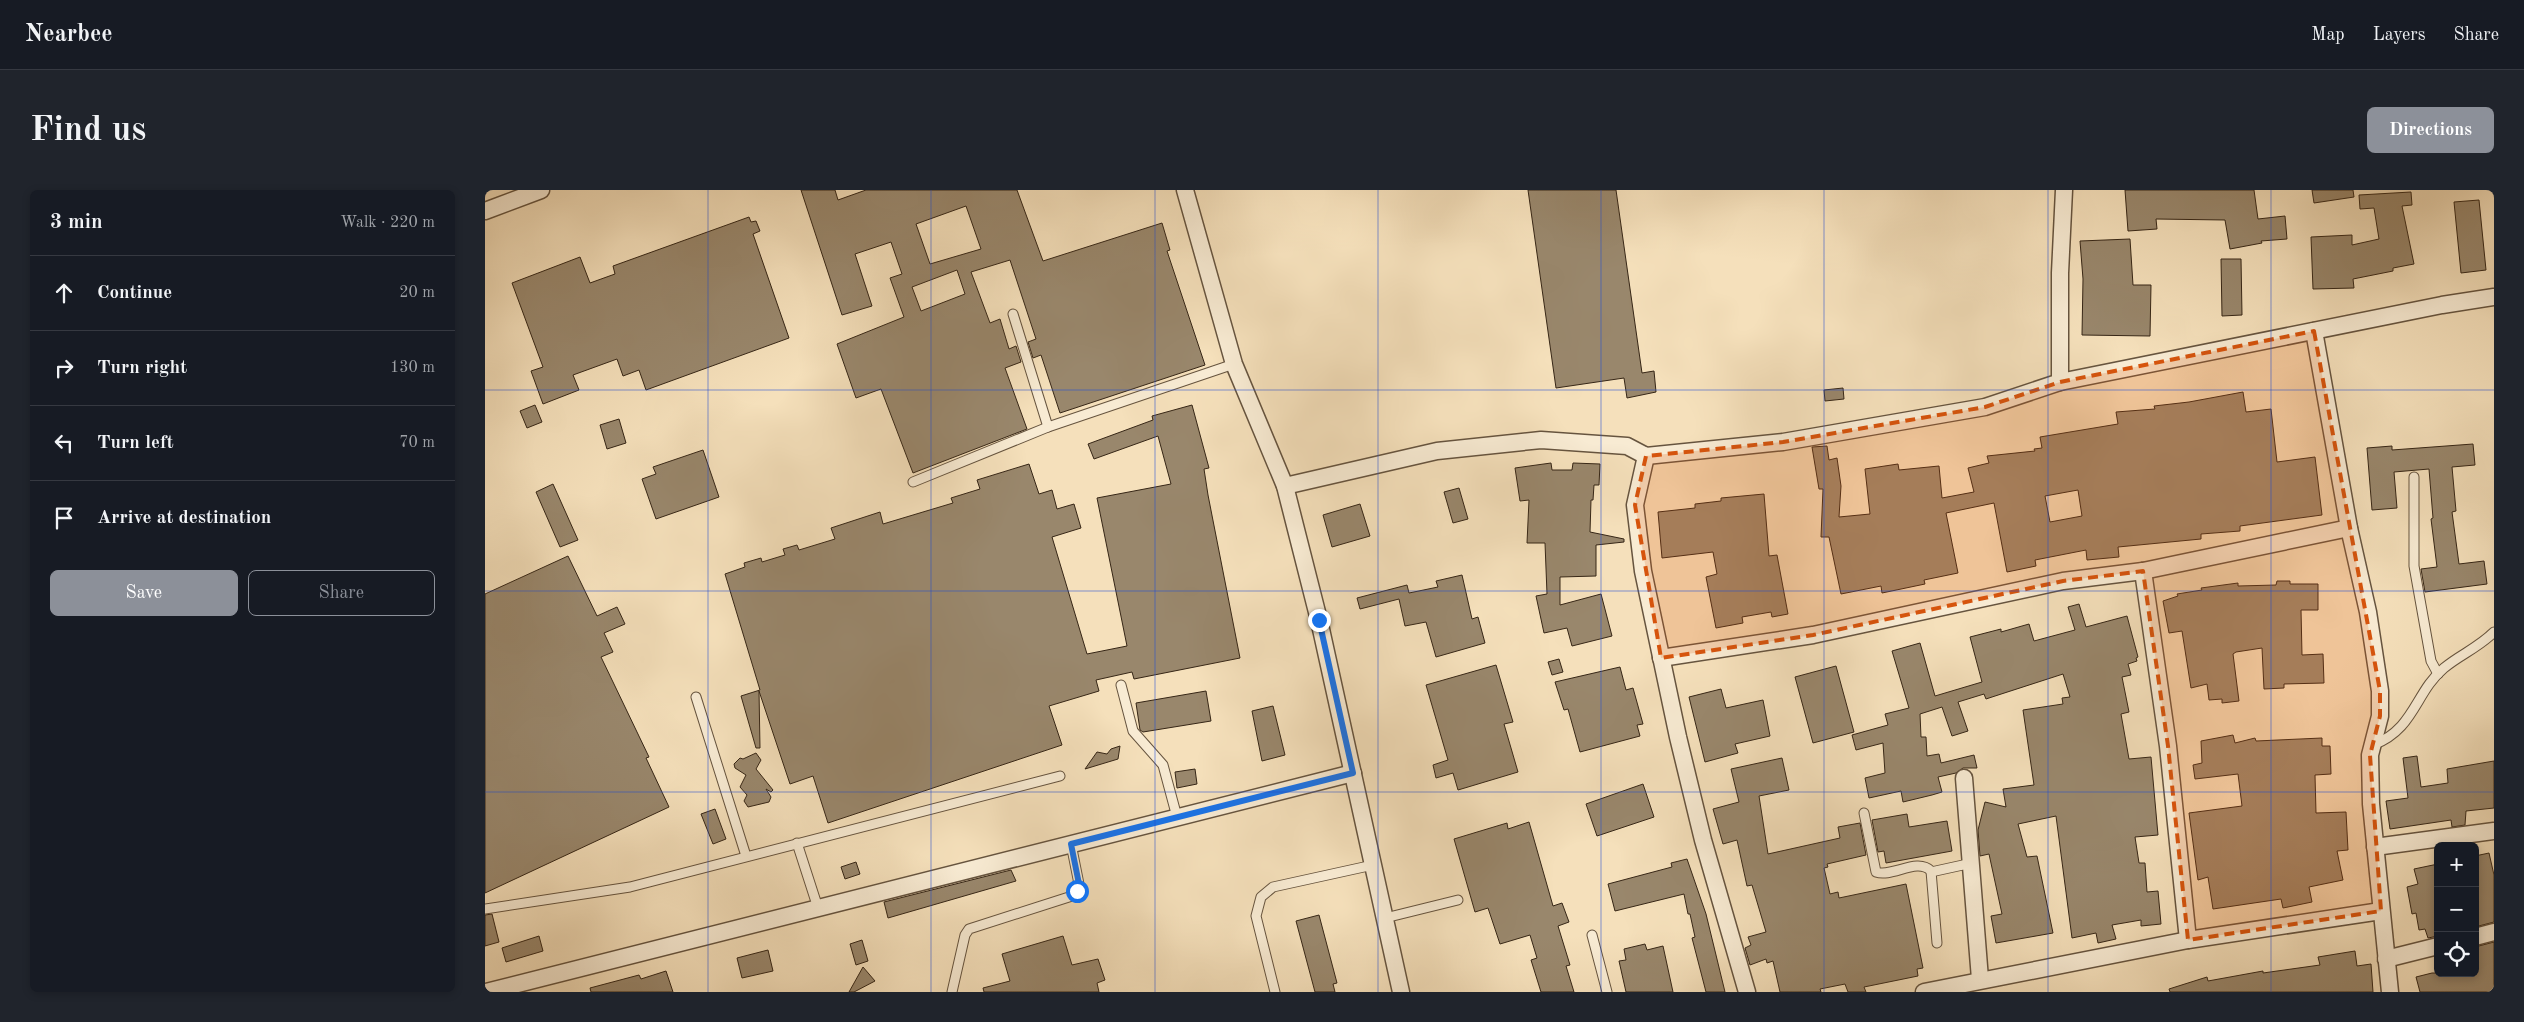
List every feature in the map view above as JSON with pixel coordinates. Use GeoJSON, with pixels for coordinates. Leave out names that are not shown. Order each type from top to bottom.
{"type":"FeatureCollection","features":[{"type":"Feature","properties":{"kind":"street"},"geometry":{"type":"LineString","coordinates":[[485,211],[541,190]]}},
{"type":"Feature","properties":{"kind":"street"},"geometry":{"type":"LineString","coordinates":[[1185,190],[1234,364],[1285,486],[1319,620],[1401,992]]}},
{"type":"Feature","properties":{"kind":"street"},"geometry":{"type":"LineString","coordinates":[[2060,382],[2060,274],[2064,190]]}},
{"type":"Feature","properties":{"kind":"street"},"geometry":{"type":"LineString","coordinates":[[1285,486],[1437,451],[1541,440],[1627,446],[1646,456],[1783,442],[1975,408],[2060,382],[2441,305],[2494,297]]}},
{"type":"Feature","properties":{"kind":"street"},"geometry":{"type":"LineString","coordinates":[[2314,331],[2349,528],[2368,612],[2380,690],[2380,716],[2372,745],[2371,794],[2390,992]]}},
{"type":"Feature","properties":{"kind":"street"},"geometry":{"type":"LineString","coordinates":[[1646,456],[1635,505],[1643,571],[1703,840],[1747,992]]}},
{"type":"Feature","properties":{"kind":"street"},"geometry":{"type":"LineString","coordinates":[[1661,658],[1813,635],[2063,582],[2143,571],[2349,528]]}},
{"type":"Feature","properties":{"kind":"street"},"geometry":{"type":"LineString","coordinates":[[2143,571],[2168,746],[2188,940]]}},
{"type":"Feature","properties":{"kind":"street"},"geometry":{"type":"LineString","coordinates":[[486,992],[1353,773]]}},
{"type":"Feature","properties":{"kind":"street"},"geometry":{"type":"LineString","coordinates":[[1964,778],[1980,980]]}},
{"type":"Feature","properties":{"kind":"street"},"geometry":{"type":"LineString","coordinates":[[2375,847],[2494,831]]}},
{"type":"Feature","properties":{"kind":"street"},"geometry":{"type":"LineString","coordinates":[[1924,992],[2188,940],[2381,911]]}},
{"type":"Feature","properties":{"kind":"street"},"geometry":{"type":"LineString","coordinates":[[2479,936],[2494,932]]}},
{"type":"Feature","properties":{"kind":"street"},"geometry":{"type":"LineString","coordinates":[[2386,959],[2434,947]]}},
{"type":"Feature","properties":{"kind":"lane"},"geometry":{"type":"LineString","coordinates":[[1013,314],[1048,427]]}},
{"type":"Feature","properties":{"kind":"lane"},"geometry":{"type":"LineString","coordinates":[[913,482],[1048,427],[1234,364]]}},
{"type":"Feature","properties":{"kind":"lane"},"geometry":{"type":"LineString","coordinates":[[2414,477],[2414,566],[2431,661],[2438,674]]}},
{"type":"Feature","properties":{"kind":"lane"},"geometry":{"type":"LineString","coordinates":[[2372,745],[2394,735],[2438,674],[2480,646],[2494,632]]}},
{"type":"Feature","properties":{"kind":"lane"},"geometry":{"type":"LineString","coordinates":[[1121,685],[1133,731],[1163,765],[1177,817]]}},
{"type":"Feature","properties":{"kind":"lane"},"geometry":{"type":"LineString","coordinates":[[696,697],[746,856]]}},
{"type":"Feature","properties":{"kind":"lane"},"geometry":{"type":"LineString","coordinates":[[485,909],[630,887],[1060,776]]}},
{"type":"Feature","properties":{"kind":"lane"},"geometry":{"type":"LineString","coordinates":[[1864,813],[1876,872],[1882,874],[1916,866],[1927,868],[1931,872],[1937,943]]}},
{"type":"Feature","properties":{"kind":"lane"},"geometry":{"type":"LineString","coordinates":[[797,843],[818,908]]}},
{"type":"Feature","properties":{"kind":"lane"},"geometry":{"type":"LineString","coordinates":[[952,992],[965,935],[969,929],[1069,897],[1077,891],[1079,884],[1071,844]]}},
{"type":"Feature","properties":{"kind":"lane"},"geometry":{"type":"LineString","coordinates":[[1931,872],[1972,863]]}},
{"type":"Feature","properties":{"kind":"lane"},"geometry":{"type":"LineString","coordinates":[[1275,992],[1256,916],[1261,897],[1273,887],[1373,865]]}},
{"type":"Feature","properties":{"kind":"lane"},"geometry":{"type":"LineString","coordinates":[[1385,918],[1458,900]]}},
{"type":"Feature","properties":{"kind":"lane"},"geometry":{"type":"LineString","coordinates":[[1591,935],[1607,992]]}},
{"type":"Feature","properties":{"kind":"highlighted area"},"geometry":{"type":"Polygon","coordinates":[[[2314,331],[2380,691],[2380,716],[2370,755],[2381,911],[2188,940],[2168,746],[2143,571],[2063,581],[1813,635],[1661,658],[1635,505],[1646,456],[1783,442],[1985,407],[2060,382],[2314,331]]]}},
{"type":"Feature","properties":{"kind":"building"},"geometry":{"type":"Polygon","coordinates":[[[801,190],[835,190],[838,200],[866,190],[1017,190],[1043,261],[1162,223],[1170,250],[1167,251],[1205,365],[1060,413],[1041,355],[1033,358],[1028,342],[1036,339],[1010,260],[971,272],[990,323],[1000,319],[1009,349],[1016,346],[1021,362],[1005,368],[1027,429],[913,473],[881,389],[856,398],[837,344],[904,317],[890,278],[902,274],[891,242],[855,254],[872,306],[842,315],[801,190]],[[966,206],[916,224],[930,264],[981,249],[966,206]],[[957,270],[912,287],[921,311],[965,294],[957,270]]]}},
{"type":"Feature","properties":{"kind":"building"},"geometry":{"type":"Polygon","coordinates":[[[1528,190],[1616,190],[1642,373],[1654,371],[1656,392],[1627,398],[1624,378],[1556,388],[1528,190]]]}},
{"type":"Feature","properties":{"kind":"building"},"geometry":{"type":"Polygon","coordinates":[[[2125,190],[2254,190],[2258,219],[2285,216],[2287,239],[2261,241],[2262,243],[2230,249],[2225,220],[2156,219],[2157,229],[2128,231],[2125,190]]]}},
{"type":"Feature","properties":{"kind":"building"},"geometry":{"type":"Polygon","coordinates":[[[2312,190],[2353,190],[2354,197],[2314,203],[2312,190]]]}},
{"type":"Feature","properties":{"kind":"building"},"geometry":{"type":"Polygon","coordinates":[[[2411,192],[2412,205],[2402,206],[2414,264],[2393,268],[2393,271],[2353,279],[2354,288],[2313,289],[2311,237],[2352,235],[2352,245],[2379,239],[2374,208],[2360,209],[2359,195],[2411,192]]]}},
{"type":"Feature","properties":{"kind":"building"},"geometry":{"type":"Polygon","coordinates":[[[2479,200],[2486,270],[2461,273],[2454,202],[2479,200]]]}},
{"type":"Feature","properties":{"kind":"building"},"geometry":{"type":"Polygon","coordinates":[[[749,217],[751,222],[756,221],[760,231],[753,234],[789,338],[646,390],[639,370],[623,376],[617,359],[573,375],[579,390],[543,404],[531,371],[543,367],[512,283],[580,257],[590,283],[615,274],[613,266],[749,217]]]}},
{"type":"Feature","properties":{"kind":"building"},"geometry":{"type":"Polygon","coordinates":[[[2130,239],[2133,285],[2151,285],[2150,336],[2082,335],[2083,279],[2080,241],[2130,239]]]}},
{"type":"Feature","properties":{"kind":"building"},"geometry":{"type":"Polygon","coordinates":[[[2221,259],[2241,259],[2242,315],[2222,316],[2221,259]]]}},
{"type":"Feature","properties":{"kind":"building"},"geometry":{"type":"Polygon","coordinates":[[[1843,388],[1844,399],[1825,401],[1824,390],[1843,388]]]}},
{"type":"Feature","properties":{"kind":"building"},"geometry":{"type":"Polygon","coordinates":[[[2243,392],[2246,412],[2271,409],[2277,462],[2315,457],[2322,515],[2240,526],[2240,531],[2201,534],[2201,539],[2118,547],[2119,557],[2087,560],[2086,550],[2035,560],[2036,566],[2007,572],[1994,503],[1946,513],[1958,573],[1924,580],[1925,584],[1882,593],[1881,586],[1841,594],[1829,537],[1821,537],[1823,489],[1819,489],[1812,447],[1827,446],[1829,460],[1837,458],[1841,486],[1839,517],[1870,514],[1865,469],[1898,464],[1899,470],[1939,466],[1942,498],[1974,492],[1968,468],[1989,463],[1987,456],[2035,451],[2034,449],[2042,448],[2040,437],[2118,424],[2116,412],[2155,409],[2154,406],[2243,392]],[[2078,490],[2045,496],[2050,522],[2082,516],[2078,490]]]}},
{"type":"Feature","properties":{"kind":"building"},"geometry":{"type":"Polygon","coordinates":[[[535,405],[542,422],[527,428],[520,411],[535,405]]]}},
{"type":"Feature","properties":{"kind":"building"},"geometry":{"type":"Polygon","coordinates":[[[1192,405],[1209,468],[1204,469],[1208,495],[1240,658],[1134,679],[1132,672],[1096,680],[1099,691],[1049,706],[1062,745],[828,823],[813,776],[790,784],[759,691],[760,748],[756,748],[741,696],[760,690],[725,574],[745,567],[744,563],[761,558],[762,562],[785,555],[783,549],[797,545],[799,550],[835,539],[831,528],[880,512],[883,524],[953,503],[951,498],[980,489],[977,480],[1029,464],[1039,494],[1052,490],[1057,509],[1074,504],[1081,528],[1052,537],[1087,654],[1127,646],[1097,498],[1171,484],[1158,436],[1094,459],[1088,444],[1153,420],[1152,416],[1192,405]]]}},
{"type":"Feature","properties":{"kind":"building"},"geometry":{"type":"Polygon","coordinates":[[[619,419],[626,443],[607,449],[600,425],[619,419]]]}},
{"type":"Feature","properties":{"kind":"building"},"geometry":{"type":"Polygon","coordinates":[[[2473,444],[2475,465],[2452,467],[2456,511],[2452,512],[2459,564],[2484,561],[2487,584],[2425,592],[2421,569],[2437,567],[2431,519],[2433,518],[2429,469],[2394,472],[2397,508],[2372,510],[2367,448],[2392,446],[2392,450],[2473,444]]]}},
{"type":"Feature","properties":{"kind":"building"},"geometry":{"type":"Polygon","coordinates":[[[703,450],[719,497],[656,519],[642,479],[656,474],[653,467],[703,450]]]}},
{"type":"Feature","properties":{"kind":"building"},"geometry":{"type":"Polygon","coordinates":[[[1551,463],[1552,470],[1572,470],[1573,463],[1600,464],[1599,485],[1594,485],[1593,500],[1591,500],[1590,532],[1624,539],[1624,542],[1596,545],[1596,576],[1560,577],[1560,605],[1601,594],[1612,636],[1572,646],[1567,628],[1544,633],[1536,596],[1547,594],[1545,543],[1527,543],[1529,500],[1520,501],[1515,468],[1551,463]]]}},
{"type":"Feature","properties":{"kind":"building"},"geometry":{"type":"Polygon","coordinates":[[[553,484],[578,540],[560,547],[536,492],[553,484]]]}},
{"type":"Feature","properties":{"kind":"building"},"geometry":{"type":"Polygon","coordinates":[[[1459,488],[1468,519],[1453,523],[1444,492],[1459,488]]]}},
{"type":"Feature","properties":{"kind":"building"},"geometry":{"type":"Polygon","coordinates":[[[1764,494],[1769,556],[1777,555],[1788,614],[1772,617],[1771,612],[1742,617],[1743,623],[1716,628],[1706,577],[1717,574],[1713,552],[1662,558],[1658,512],[1695,508],[1695,504],[1721,501],[1721,498],[1764,494]]]}},
{"type":"Feature","properties":{"kind":"building"},"geometry":{"type":"Polygon","coordinates":[[[1360,504],[1370,536],[1332,547],[1323,515],[1360,504]]]}},
{"type":"Feature","properties":{"kind":"building"},"geometry":{"type":"Polygon","coordinates":[[[568,556],[597,616],[617,607],[625,624],[604,633],[613,652],[601,657],[649,757],[646,758],[669,807],[485,893],[485,594],[568,556]]]}},
{"type":"Feature","properties":{"kind":"building"},"geometry":{"type":"Polygon","coordinates":[[[1462,575],[1472,619],[1478,617],[1485,643],[1436,657],[1426,622],[1405,626],[1399,599],[1360,609],[1357,598],[1407,585],[1409,593],[1438,587],[1436,581],[1462,575]]]}},
{"type":"Feature","properties":{"kind":"building"},"geometry":{"type":"Polygon","coordinates":[[[2277,581],[2290,581],[2290,584],[2318,584],[2318,610],[2301,610],[2302,655],[2323,654],[2324,683],[2284,684],[2284,688],[2264,689],[2262,648],[2233,654],[2239,701],[2222,703],[2222,699],[2209,700],[2207,684],[2191,688],[2182,631],[2169,633],[2163,601],[2178,596],[2177,594],[2202,590],[2201,588],[2238,583],[2238,586],[2276,585],[2277,581]]]}},
{"type":"Feature","properties":{"kind":"building"},"geometry":{"type":"Polygon","coordinates":[[[2079,604],[2086,627],[2127,616],[2138,657],[2136,658],[2137,661],[2128,664],[2131,675],[2122,677],[2129,712],[2121,714],[2129,759],[2151,757],[2158,835],[2135,837],[2139,863],[2145,863],[2147,892],[2158,891],[2161,924],[2141,926],[2141,920],[2112,925],[2116,939],[2098,943],[2096,933],[2072,938],[2056,816],[2018,824],[2027,857],[2037,856],[2053,933],[1996,943],[1991,916],[2002,914],[1989,854],[1980,856],[1978,830],[1985,802],[2006,807],[2003,789],[2034,785],[2023,710],[2063,704],[2062,698],[2070,697],[2063,674],[1986,699],[1984,694],[1958,702],[1968,731],[1952,736],[1942,707],[1920,714],[1921,737],[1926,737],[1927,756],[1939,754],[1941,763],[1974,755],[1977,768],[1963,768],[1956,773],[1938,777],[1942,792],[1932,795],[1903,802],[1901,791],[1869,798],[1865,778],[1885,773],[1883,743],[1856,750],[1852,735],[1888,725],[1885,714],[1909,708],[1892,651],[1920,643],[1935,696],[1982,682],[1970,637],[2001,629],[2001,632],[2029,624],[2034,641],[2075,630],[2068,607],[2079,604]]]}},
{"type":"Feature","properties":{"kind":"building"},"geometry":{"type":"Polygon","coordinates":[[[1559,659],[1563,672],[1552,675],[1548,662],[1559,659]]]}},
{"type":"Feature","properties":{"kind":"building"},"geometry":{"type":"Polygon","coordinates":[[[1496,665],[1513,722],[1504,724],[1518,772],[1458,790],[1453,773],[1436,778],[1433,765],[1448,760],[1426,685],[1496,665]]]}},
{"type":"Feature","properties":{"kind":"building"},"geometry":{"type":"Polygon","coordinates":[[[1836,666],[1854,732],[1813,743],[1795,677],[1836,666]]]}},
{"type":"Feature","properties":{"kind":"building"},"geometry":{"type":"Polygon","coordinates":[[[1620,667],[1626,690],[1633,688],[1643,724],[1637,725],[1640,736],[1580,752],[1568,709],[1564,710],[1555,682],[1620,667]]]}},
{"type":"Feature","properties":{"kind":"building"},"geometry":{"type":"Polygon","coordinates":[[[1721,689],[1726,708],[1763,700],[1770,736],[1735,744],[1738,753],[1705,762],[1689,697],[1721,689]]]}},
{"type":"Feature","properties":{"kind":"building"},"geometry":{"type":"Polygon","coordinates":[[[1206,691],[1211,721],[1143,732],[1140,730],[1136,703],[1206,691]]]}},
{"type":"Feature","properties":{"kind":"building"},"geometry":{"type":"Polygon","coordinates":[[[1273,706],[1285,755],[1262,761],[1252,711],[1273,706]]]}},
{"type":"Feature","properties":{"kind":"building"},"geometry":{"type":"Polygon","coordinates":[[[2233,735],[2235,743],[2255,738],[2256,741],[2322,738],[2322,746],[2330,746],[2331,774],[2315,775],[2316,813],[2346,812],[2348,850],[2337,851],[2343,880],[2309,887],[2312,902],[2283,908],[2281,899],[2213,909],[2208,877],[2198,880],[2189,813],[2242,806],[2238,774],[2195,779],[2193,765],[2202,763],[2201,741],[2233,735]]]}},
{"type":"Feature","properties":{"kind":"building"},"geometry":{"type":"Polygon","coordinates":[[[1120,746],[1118,759],[1085,769],[1097,752],[1107,754],[1111,749],[1120,746]]]}},
{"type":"Feature","properties":{"kind":"building"},"geometry":{"type":"Polygon","coordinates":[[[756,753],[761,760],[756,769],[773,790],[771,792],[766,789],[771,797],[769,802],[748,807],[744,801],[747,795],[740,787],[746,775],[735,768],[734,764],[740,758],[743,759],[756,753]]]}},
{"type":"Feature","properties":{"kind":"building"},"geometry":{"type":"Polygon","coordinates":[[[2417,756],[2421,787],[2448,783],[2447,769],[2494,761],[2494,808],[2466,811],[2465,825],[2452,827],[2451,820],[2390,829],[2386,801],[2408,798],[2403,758],[2417,756]]]}},
{"type":"Feature","properties":{"kind":"building"},"geometry":{"type":"Polygon","coordinates":[[[1782,758],[1789,790],[1759,796],[1768,854],[1840,838],[1838,827],[1860,823],[1866,855],[1827,864],[1828,867],[1824,868],[1830,894],[1838,892],[1839,898],[1906,884],[1923,968],[1917,969],[1918,976],[1864,987],[1866,992],[1848,992],[1845,984],[1820,989],[1821,992],[1780,992],[1773,961],[1767,963],[1766,959],[1750,965],[1745,948],[1751,945],[1748,937],[1766,932],[1752,885],[1747,886],[1737,840],[1723,844],[1713,809],[1739,802],[1731,769],[1782,758]]]}},
{"type":"Feature","properties":{"kind":"building"},"geometry":{"type":"Polygon","coordinates":[[[1195,769],[1197,784],[1177,788],[1175,772],[1195,769]]]}},
{"type":"Feature","properties":{"kind":"building"},"geometry":{"type":"Polygon","coordinates":[[[1643,784],[1654,817],[1597,836],[1586,804],[1643,784]]]}},
{"type":"Feature","properties":{"kind":"building"},"geometry":{"type":"Polygon","coordinates":[[[715,809],[726,839],[713,844],[701,814],[715,809]]]}},
{"type":"Feature","properties":{"kind":"building"},"geometry":{"type":"Polygon","coordinates":[[[1907,814],[1909,827],[1947,821],[1952,851],[1886,863],[1884,851],[1878,852],[1872,820],[1907,814]]]}},
{"type":"Feature","properties":{"kind":"building"},"geometry":{"type":"Polygon","coordinates":[[[1529,822],[1553,906],[1562,903],[1569,922],[1558,926],[1570,965],[1566,966],[1574,992],[1541,992],[1531,960],[1537,958],[1530,935],[1500,944],[1488,908],[1475,912],[1454,839],[1507,823],[1508,829],[1529,822]]]}},
{"type":"Feature","properties":{"kind":"building"},"geometry":{"type":"Polygon","coordinates":[[[2489,853],[2494,875],[2494,922],[2479,926],[2479,887],[2479,855],[2489,853]]]}},
{"type":"Feature","properties":{"kind":"building"},"geometry":{"type":"Polygon","coordinates":[[[1687,859],[1706,914],[1725,992],[1706,992],[1692,938],[1695,937],[1684,894],[1615,911],[1608,884],[1672,867],[1671,863],[1687,859]]]}},
{"type":"Feature","properties":{"kind":"building"},"geometry":{"type":"Polygon","coordinates":[[[856,862],[860,874],[845,879],[841,867],[856,862]]]}},
{"type":"Feature","properties":{"kind":"building"},"geometry":{"type":"Polygon","coordinates":[[[2434,865],[2434,937],[2428,938],[2425,929],[2419,930],[2416,913],[2412,914],[2407,887],[2418,884],[2414,869],[2434,865]]]}},
{"type":"Feature","properties":{"kind":"building"},"geometry":{"type":"Polygon","coordinates":[[[1011,870],[1016,881],[888,918],[884,902],[1011,870]]]}},
{"type":"Feature","properties":{"kind":"building"},"geometry":{"type":"Polygon","coordinates":[[[492,914],[499,942],[485,946],[485,915],[492,914]]]}},
{"type":"Feature","properties":{"kind":"building"},"geometry":{"type":"Polygon","coordinates":[[[1319,915],[1337,983],[1333,984],[1335,992],[1315,992],[1296,921],[1319,915]]]}},
{"type":"Feature","properties":{"kind":"building"},"geometry":{"type":"Polygon","coordinates":[[[539,936],[543,951],[506,962],[502,948],[539,936]]]}},
{"type":"Feature","properties":{"kind":"building"},"geometry":{"type":"Polygon","coordinates":[[[1063,936],[1072,965],[1098,959],[1105,980],[1097,983],[1099,992],[984,992],[983,988],[1010,981],[1002,954],[1063,936]]]}},
{"type":"Feature","properties":{"kind":"building"},"geometry":{"type":"Polygon","coordinates":[[[862,940],[868,961],[856,965],[850,944],[862,940]]]}},
{"type":"Feature","properties":{"kind":"building"},"geometry":{"type":"Polygon","coordinates":[[[2494,942],[2494,992],[2420,992],[2416,977],[2434,973],[2434,977],[2479,977],[2479,946],[2494,942]]]}},
{"type":"Feature","properties":{"kind":"building"},"geometry":{"type":"Polygon","coordinates":[[[1645,944],[1647,950],[1663,946],[1673,992],[1626,992],[1619,961],[1626,960],[1624,949],[1645,944]]]}},
{"type":"Feature","properties":{"kind":"building"},"geometry":{"type":"Polygon","coordinates":[[[768,950],[773,971],[742,978],[737,958],[768,950]]]}},
{"type":"Feature","properties":{"kind":"building"},"geometry":{"type":"Polygon","coordinates":[[[2355,951],[2357,966],[2371,964],[2373,992],[2170,992],[2169,989],[2207,977],[2208,981],[2263,971],[2263,973],[2320,965],[2318,957],[2355,951]]]}},
{"type":"Feature","properties":{"kind":"building"},"geometry":{"type":"Polygon","coordinates":[[[863,967],[875,981],[854,992],[849,992],[863,967]]]}},
{"type":"Feature","properties":{"kind":"building"},"geometry":{"type":"Polygon","coordinates":[[[666,971],[673,992],[591,992],[590,988],[639,975],[641,979],[666,971]]]}},
{"type":"Feature","properties":{"kind":"route"},"geometry":{"type":"LineString","coordinates":[[1077,891],[1079,884],[1071,844],[1353,773],[1319,620]]}}]}
